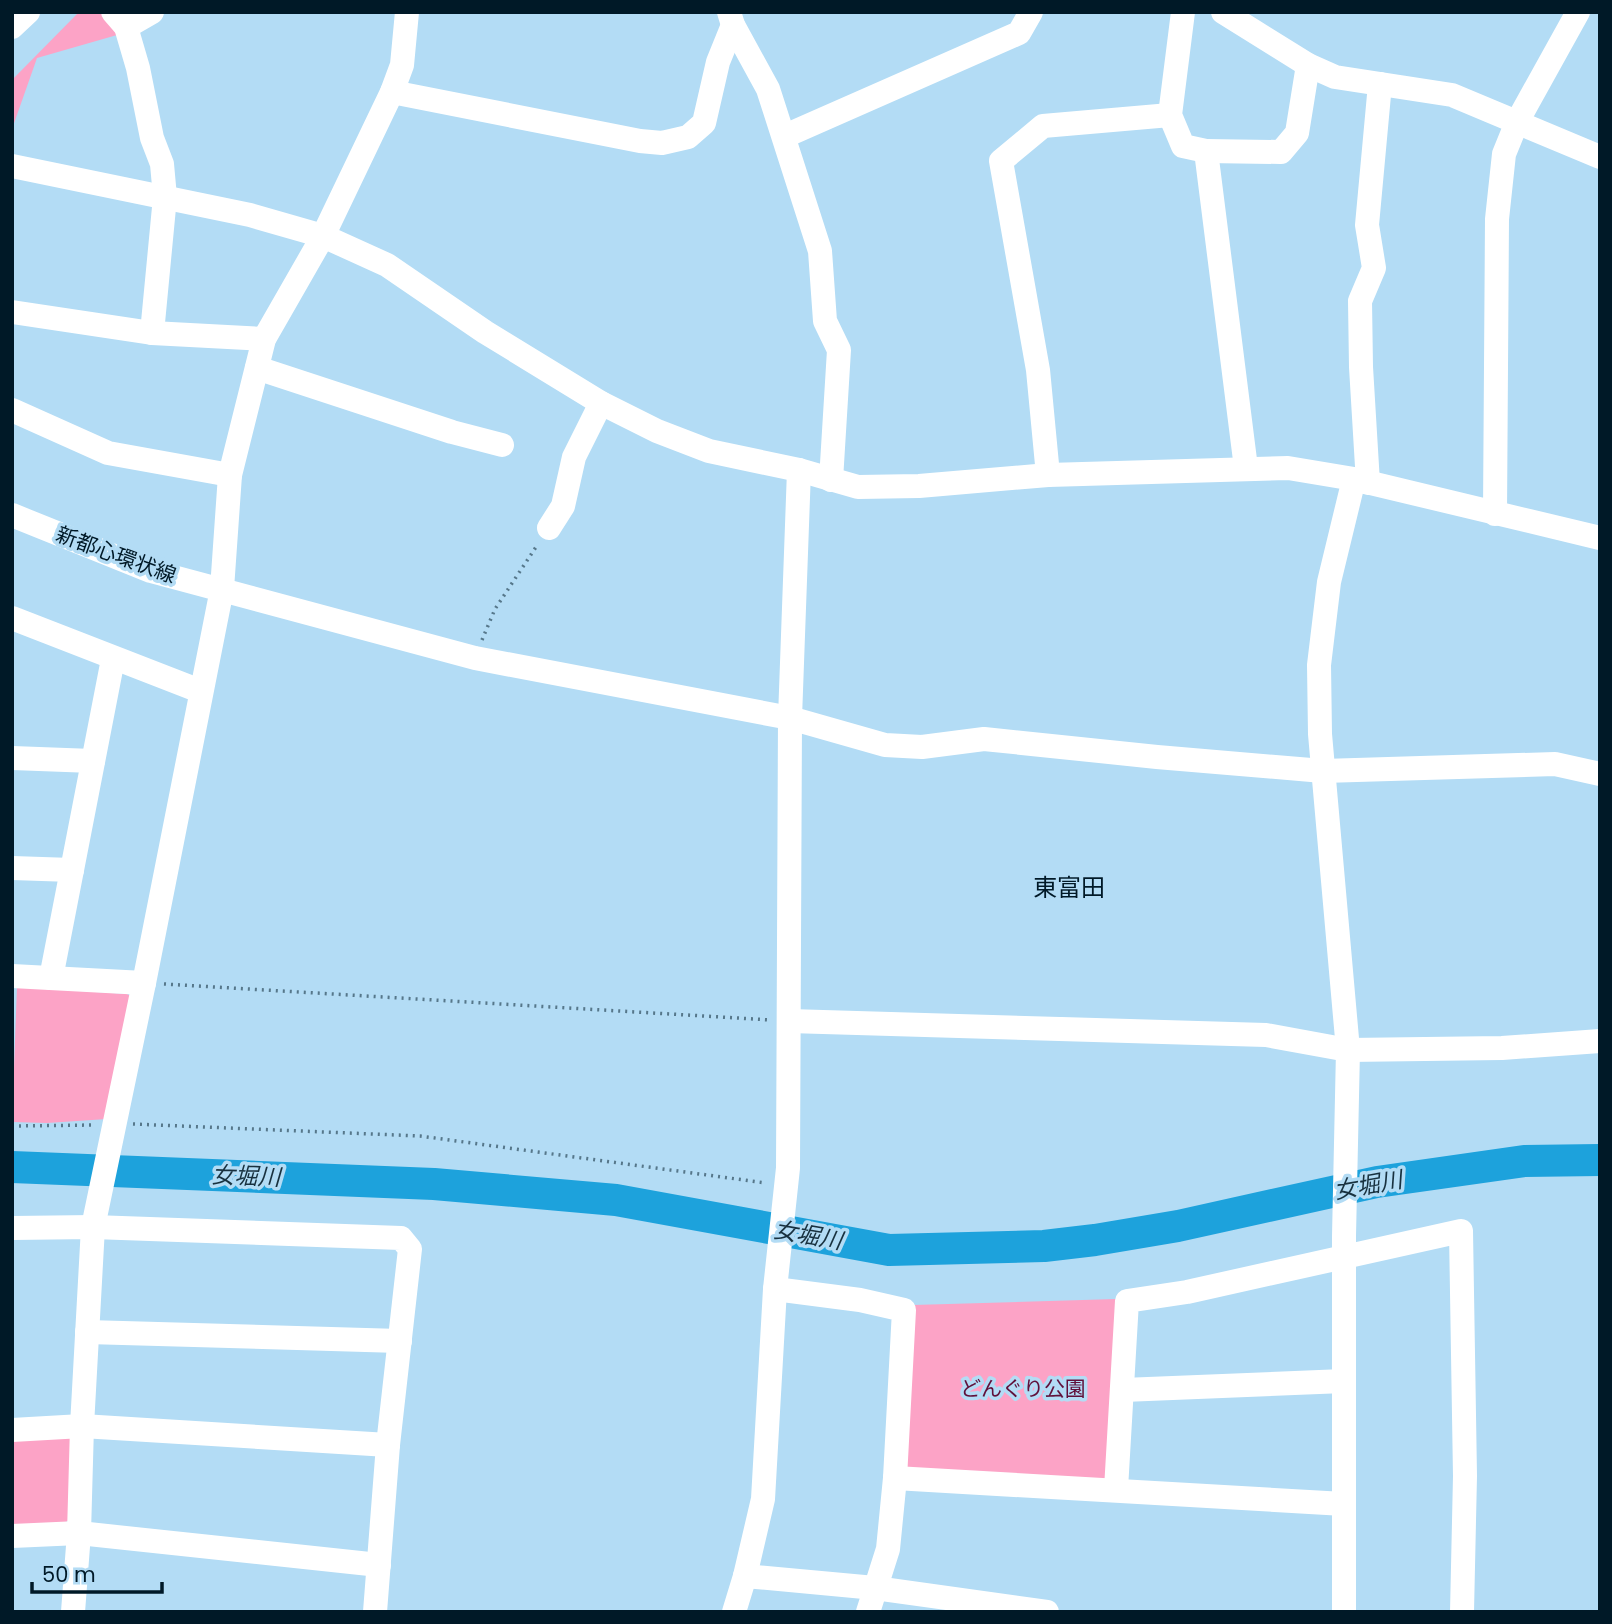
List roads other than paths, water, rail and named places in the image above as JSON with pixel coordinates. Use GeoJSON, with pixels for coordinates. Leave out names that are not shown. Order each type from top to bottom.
{"type":"FeatureCollection","features":[{"type":"Feature","properties":{"kind":"street"},"geometry":{"type":"LineString","coordinates":[[12,27],[28,12]]}},
{"type":"Feature","properties":{"kind":"street"},"geometry":{"type":"LineString","coordinates":[[152,12],[120,19],[138,68],[152,138],[162,164],[165,197],[152,333]]}},
{"type":"Feature","properties":{"kind":"street"},"geometry":{"type":"LineString","coordinates":[[73,1612],[94,1218],[144,983],[222,589],[230,475],[264,339],[323,236],[392,92],[402,65],[407,12]]}},
{"type":"Feature","properties":{"kind":"street"},"geometry":{"type":"LineString","coordinates":[[785,136],[1019,33],[1031,12]]}},
{"type":"Feature","properties":{"kind":"street"},"geometry":{"type":"LineString","coordinates":[[1183,12],[1170,115],[1183,146],[1206,150],[1281,152],[1297,134],[1308,65]]}},
{"type":"Feature","properties":{"kind":"street"},"geometry":{"type":"LineString","coordinates":[[1223,12],[1308,65],[1335,77],[1452,95],[1600,157]]}},
{"type":"Feature","properties":{"kind":"street"},"geometry":{"type":"LineString","coordinates":[[1495,514],[1497,219],[1504,154],[1517,122],[1578,12]]}},
{"type":"Feature","properties":{"kind":"street"},"geometry":{"type":"LineString","coordinates":[[392,92],[640,141],[662,143],[688,137],[704,123],[731,19]]}},
{"type":"Feature","properties":{"kind":"street"},"geometry":{"type":"LineString","coordinates":[[731,19],[768,89],[820,251],[825,321],[839,350],[831,480]]}},
{"type":"Feature","properties":{"kind":"street"},"geometry":{"type":"LineString","coordinates":[[1344,1612],[1344,1246],[1348,1050],[1323,771],[1319,665],[1329,582],[1361,481],[1360,300],[1374,268],[1367,225],[1380,84]]}},
{"type":"Feature","properties":{"kind":"street"},"geometry":{"type":"LineString","coordinates":[[1048,475],[1038,370],[1001,161],[1043,127],[1170,115]]}},
{"type":"Feature","properties":{"kind":"street"},"geometry":{"type":"LineString","coordinates":[[1206,150],[1246,468]]}},
{"type":"Feature","properties":{"kind":"street"},"geometry":{"type":"LineString","coordinates":[[12,166],[250,215],[323,236],[387,265],[485,332],[601,403],[657,431],[709,451],[799,470],[858,487],[881,488],[1048,475],[1288,468],[1361,481],[1600,538]]}},
{"type":"Feature","properties":{"kind":"street"},"geometry":{"type":"LineString","coordinates":[[12,312],[152,333],[264,339]]}},
{"type":"Feature","properties":{"kind":"street"},"geometry":{"type":"LineString","coordinates":[[257,368],[452,432],[502,445]]}},
{"type":"Feature","properties":{"kind":"street"},"geometry":{"type":"LineString","coordinates":[[549,528],[563,506],[574,457],[601,403]]}},
{"type":"Feature","properties":{"kind":"street"},"geometry":{"type":"LineString","coordinates":[[12,410],[108,453],[230,475]]}},
{"type":"Feature","properties":{"kind":"street"},"geometry":{"type":"LineString","coordinates":[[734,1612],[763,1499],[776,1280],[786,1186],[790,718],[799,470]]}},
{"type":"Feature","properties":{"kind":"street","name":"新都心環状線"},"geometry":{"type":"LineString","coordinates":[[13,516],[152,571],[475,658],[790,718],[885,745],[922,747],[984,739],[1323,771],[1555,764],[1600,774]]}},
{"type":"Feature","properties":{"kind":"street"},"geometry":{"type":"LineString","coordinates":[[12,618],[200,691]]}},
{"type":"Feature","properties":{"kind":"street"},"geometry":{"type":"LineString","coordinates":[[51,978],[113,659]]}},
{"type":"Feature","properties":{"kind":"street"},"geometry":{"type":"LineString","coordinates":[[12,758],[93,761]]}},
{"type":"Feature","properties":{"kind":"street"},"geometry":{"type":"LineString","coordinates":[[12,867],[72,870]]}},
{"type":"Feature","properties":{"kind":"street"},"geometry":{"type":"LineString","coordinates":[[12,976],[144,983]]}},
{"type":"Feature","properties":{"kind":"street"},"geometry":{"type":"LineString","coordinates":[[789,1021],[1266,1035],[1348,1050],[1502,1048],[1600,1041]]}},
{"type":"Feature","properties":{"kind":"street"},"geometry":{"type":"LineString","coordinates":[[12,1228],[94,1218],[401,1238],[410,1249],[388,1444],[375,1612]]}},
{"type":"Feature","properties":{"kind":"street"},"geometry":{"type":"LineString","coordinates":[[1116,1489],[1127,1301],[1186,1292],[1344,1246],[1461,1231],[1465,1476],[1462,1612]]}},
{"type":"Feature","properties":{"kind":"street"},"geometry":{"type":"LineString","coordinates":[[776,1280],[904,1310],[895,1478],[888,1549],[872,1600]]}},
{"type":"Feature","properties":{"kind":"street"},"geometry":{"type":"LineString","coordinates":[[87,1332],[400,1341]]}},
{"type":"Feature","properties":{"kind":"street"},"geometry":{"type":"LineString","coordinates":[[1123,1390],[1344,1381]]}},
{"type":"Feature","properties":{"kind":"street"},"geometry":{"type":"LineString","coordinates":[[12,1430],[82,1426],[388,1444]]}},
{"type":"Feature","properties":{"kind":"street"},"geometry":{"type":"LineString","coordinates":[[895,1478],[1344,1504]]}},
{"type":"Feature","properties":{"kind":"street"},"geometry":{"type":"LineString","coordinates":[[12,1536],[79,1532],[379,1565]]}},
{"type":"Feature","properties":{"kind":"street"},"geometry":{"type":"LineString","coordinates":[[745,1576],[872,1600],[1048,1612]]}},
{"type":"Feature","properties":{"kind":"waterway","name":"女堀川"},"geometry":{"type":"LineString","coordinates":[[12,1167],[434,1184],[616,1200],[889,1250],[1044,1246],[1095,1240],[1178,1226],[1377,1182],[1524,1161],[1600,1160]]}},
{"type":"Feature","properties":{"kind":"district","name":"東富田"},"geometry":{"type":"Point","coordinates":[1069,888]}},
{"type":"Feature","properties":{"kind":"park label","name":"どんぐり公園"},"geometry":{"type":"Point","coordinates":[1023,1389]}}]}
